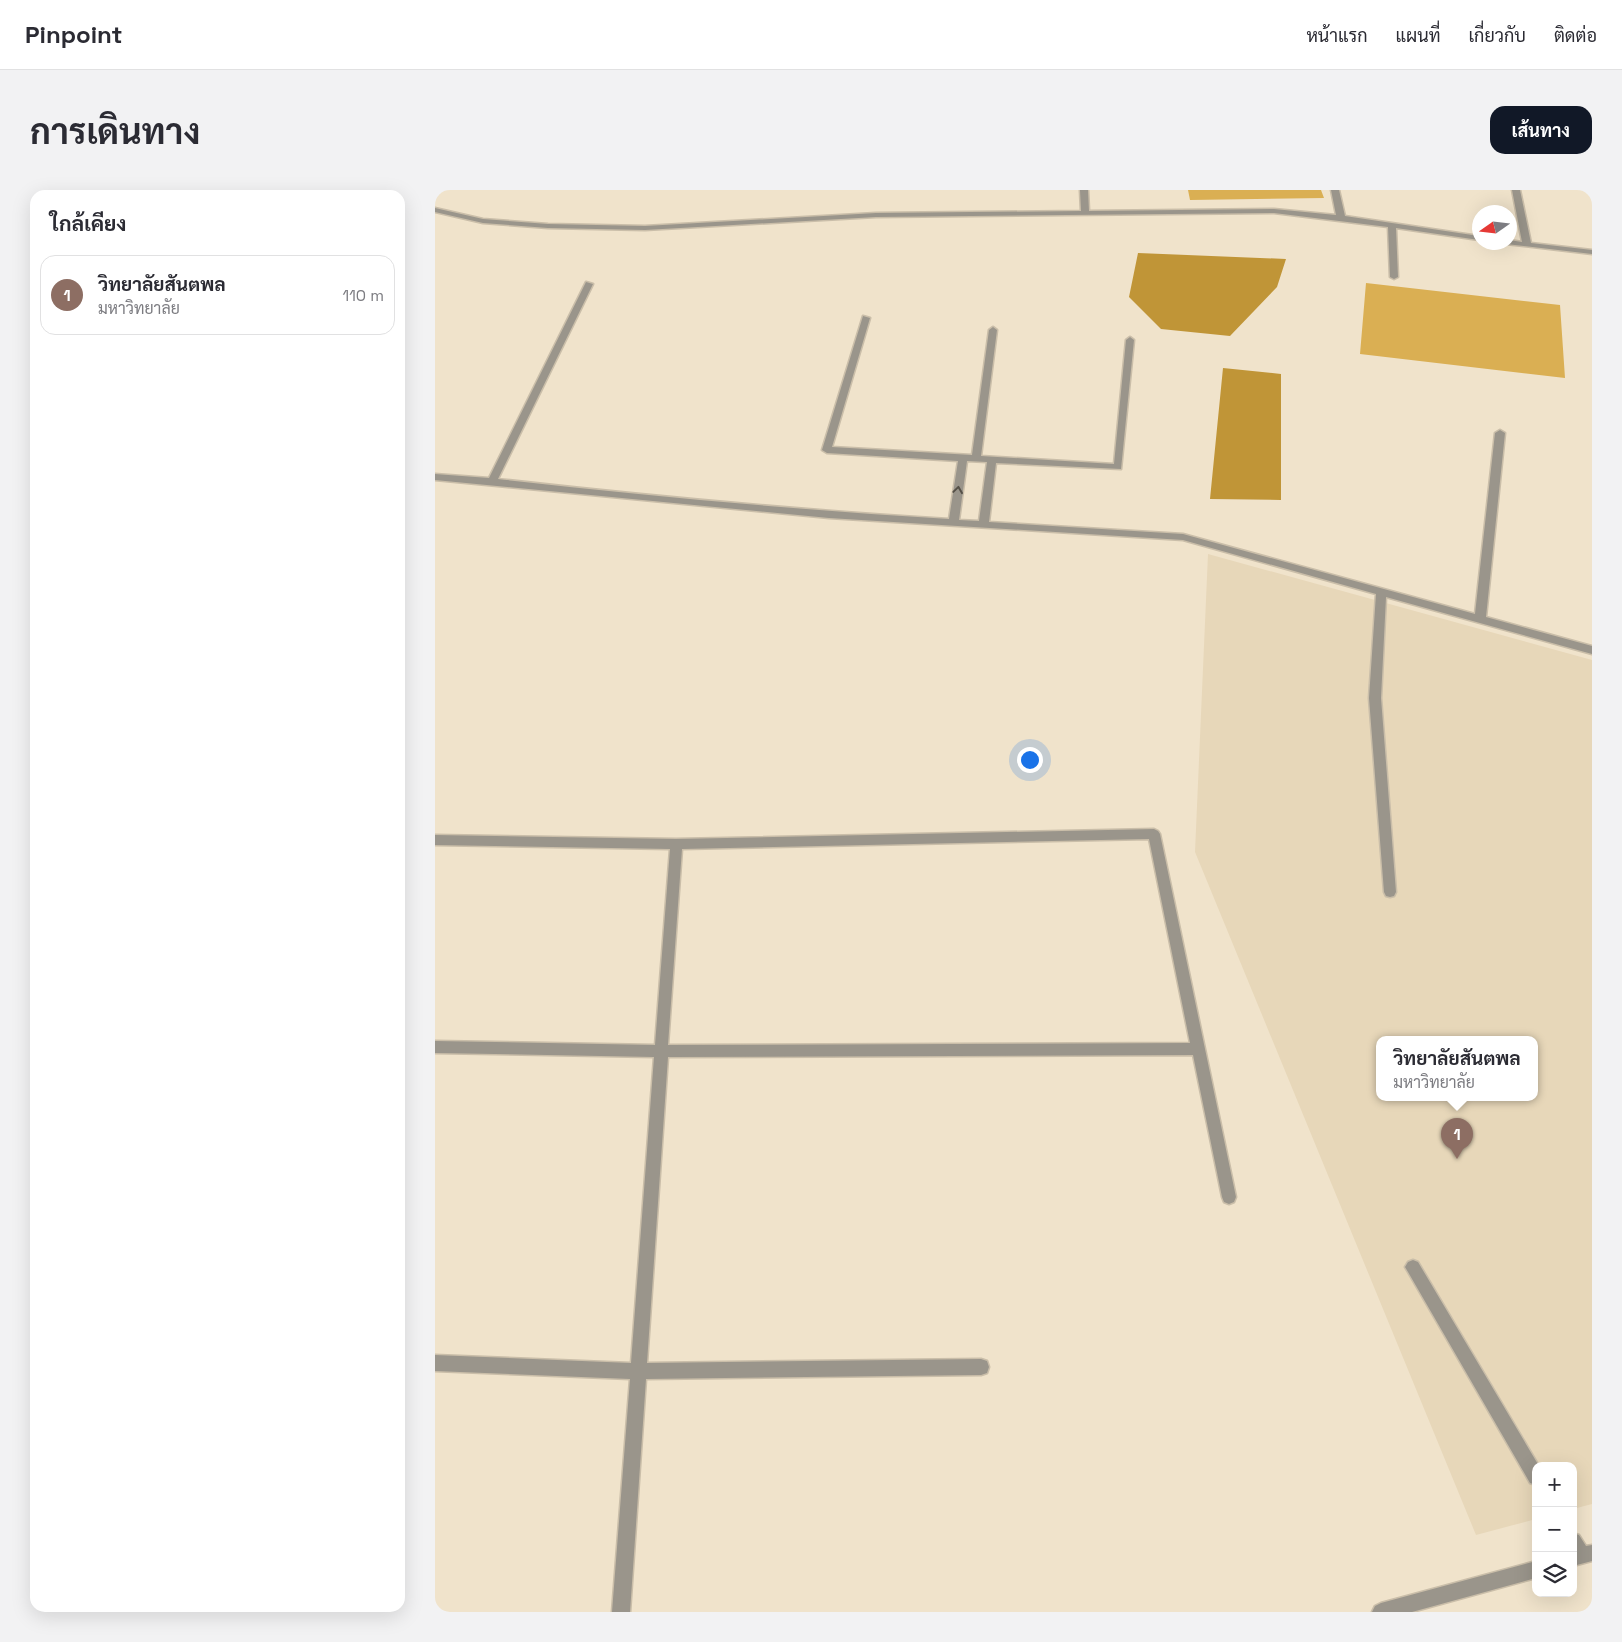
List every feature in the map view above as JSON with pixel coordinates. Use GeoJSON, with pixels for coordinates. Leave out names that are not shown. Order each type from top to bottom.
{"type":"FeatureCollection","features":[{"type":"Feature","properties":{"kind":"street"},"geometry":{"type":"LineString","coordinates":[[1084,190],[1085,213]]}},
{"type":"Feature","properties":{"kind":"street"},"geometry":{"type":"LineString","coordinates":[[1335,190],[1341,218]]}},
{"type":"Feature","properties":{"kind":"street"},"geometry":{"type":"LineString","coordinates":[[1516,190],[1527,245]]}},
{"type":"Feature","properties":{"kind":"street"},"geometry":{"type":"LineString","coordinates":[[435,210],[483,221],[548,226],[645,228],[876,215],[1274,211],[1341,218],[1472,237]]}},
{"type":"Feature","properties":{"kind":"street"},"geometry":{"type":"LineString","coordinates":[[1392,226],[1394,277]]}},
{"type":"Feature","properties":{"kind":"street"},"geometry":{"type":"LineString","coordinates":[[1517,243],[1592,252]]}},
{"type":"Feature","properties":{"kind":"street"},"geometry":{"type":"LineString","coordinates":[[492,481],[589,284]]}},
{"type":"Feature","properties":{"kind":"street"},"geometry":{"type":"LineString","coordinates":[[865,318],[827,450],[1118,467],[1130,340]]}},
{"type":"Feature","properties":{"kind":"street"},"geometry":{"type":"LineString","coordinates":[[976,460],[993,330]]}},
{"type":"Feature","properties":{"kind":"street"},"geometry":{"type":"LineString","coordinates":[[1480,619],[1500,433]]}},
{"type":"Feature","properties":{"kind":"street"},"geometry":{"type":"LineString","coordinates":[[954,522],[963,459]]}},
{"type":"Feature","properties":{"kind":"street"},"geometry":{"type":"LineString","coordinates":[[984,524],[992,460]]}},
{"type":"Feature","properties":{"kind":"street"},"geometry":{"type":"LineString","coordinates":[[435,476],[829,515],[1183,537],[1592,650]]}},
{"type":"Feature","properties":{"kind":"street"},"geometry":{"type":"LineString","coordinates":[[1381,592],[1375,698],[1390,892]]}},
{"type":"Feature","properties":{"kind":"street"},"geometry":{"type":"LineString","coordinates":[[435,840],[676,844],[1154,834],[1229,1197]]}},
{"type":"Feature","properties":{"kind":"street"},"geometry":{"type":"LineString","coordinates":[[621,1612],[676,844]]}},
{"type":"Feature","properties":{"kind":"street"},"geometry":{"type":"LineString","coordinates":[[435,1047],[661,1051],[1198,1049]]}},
{"type":"Feature","properties":{"kind":"street"},"geometry":{"type":"LineString","coordinates":[[1413,1267],[1532,1470]]}},
{"type":"Feature","properties":{"kind":"street"},"geometry":{"type":"LineString","coordinates":[[435,1363],[638,1371],[981,1367]]}},
{"type":"Feature","properties":{"kind":"street"},"geometry":{"type":"LineString","coordinates":[[1381,1612],[1532,1570]]}},
{"type":"Feature","properties":{"kind":"shaded area"},"geometry":{"type":"Polygon","coordinates":[[[1138,253],[1286,259],[1277,287],[1230,336],[1161,329],[1129,297],[1138,253]]]}},
{"type":"Feature","properties":{"kind":"shaded area"},"geometry":{"type":"Polygon","coordinates":[[[1223,368],[1281,374],[1281,500],[1210,499],[1223,368]]]}},
{"type":"Feature","properties":{"kind":"shaded area"},"geometry":{"type":"Polygon","coordinates":[[[1208,554],[1592,660],[1592,1504],[1577,1508],[1577,1462],[1532,1462],[1532,1520],[1476,1535],[1195,852],[1208,554]]]}},
{"type":"Feature","properties":{"kind":"building"},"geometry":{"type":"Polygon","coordinates":[[[1188,190],[1321,190],[1324,198],[1190,200],[1188,190]]]}},
{"type":"Feature","properties":{"kind":"building"},"geometry":{"type":"Polygon","coordinates":[[[1366,283],[1560,305],[1565,378],[1360,354],[1366,283]]]}},
{"type":"Feature","properties":{"kind":"place","name":"วิทยาลัยสันตพล"},"geometry":{"type":"Point","coordinates":[1457,1159]}}]}
